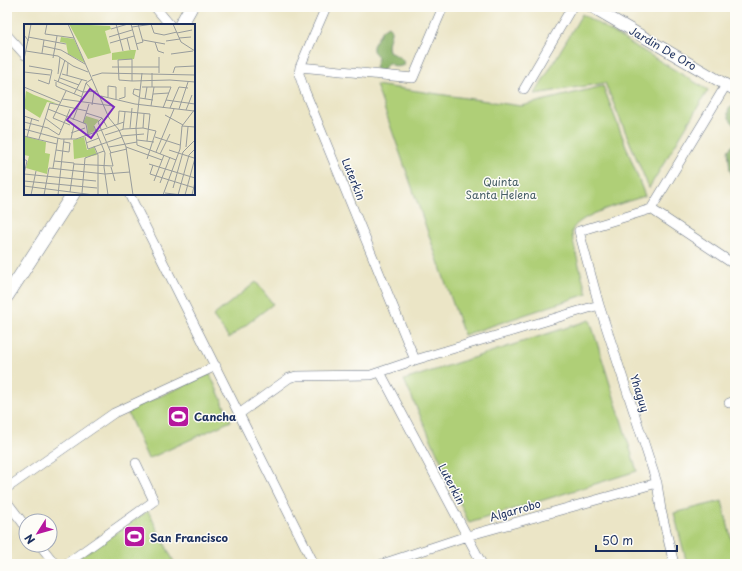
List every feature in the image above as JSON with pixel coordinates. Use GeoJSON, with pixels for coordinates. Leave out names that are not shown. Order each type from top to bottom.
{"type":"FeatureCollection","features":[{"type":"Feature","properties":{"kind":"main road"},"geometry":{"type":"LineString","coordinates":[[182,24],[191,7]]}},
{"type":"Feature","properties":{"kind":"main road"},"geometry":{"type":"LineString","coordinates":[[7,296],[73,195]]}},
{"type":"Feature","properties":{"kind":"street"},"geometry":{"type":"LineString","coordinates":[[155,7],[169,24]]}},
{"type":"Feature","properties":{"kind":"street"},"geometry":{"type":"LineString","coordinates":[[326,7],[300,67],[412,78],[442,7]]}},
{"type":"Feature","properties":{"kind":"street"},"geometry":{"type":"LineString","coordinates":[[524,89],[572,7]]}},
{"type":"Feature","properties":{"kind":"street","name":"Jardin De Oro"},"geometry":{"type":"LineString","coordinates":[[592,7],[731,88]]}},
{"type":"Feature","properties":{"kind":"street"},"geometry":{"type":"LineString","coordinates":[[7,35],[24,54]]}},
{"type":"Feature","properties":{"kind":"street","name":"Luterkin"},"geometry":{"type":"LineString","coordinates":[[300,67],[300,74],[304,89],[415,360]]}},
{"type":"Feature","properties":{"kind":"street"},"geometry":{"type":"LineString","coordinates":[[731,88],[651,208],[735,266]]}},
{"type":"Feature","properties":{"kind":"street"},"geometry":{"type":"LineString","coordinates":[[130,195],[314,564]]}},
{"type":"Feature","properties":{"kind":"street","name":"Yhaguy"},"geometry":{"type":"LineString","coordinates":[[651,208],[579,232],[599,305],[657,483],[661,510],[674,564]]}},
{"type":"Feature","properties":{"kind":"street"},"geometry":{"type":"LineString","coordinates":[[239,414],[289,378],[296,376],[371,375],[415,360],[599,305]]}},
{"type":"Feature","properties":{"kind":"street"},"geometry":{"type":"LineString","coordinates":[[7,488],[114,413],[216,366]]}},
{"type":"Feature","properties":{"kind":"street","name":"Luterkin"},"geometry":{"type":"LineString","coordinates":[[380,372],[482,564]]}},
{"type":"Feature","properties":{"kind":"street"},"geometry":{"type":"LineString","coordinates":[[66,564],[154,501],[136,463]]}},
{"type":"Feature","properties":{"kind":"street","name":"Algarrobo"},"geometry":{"type":"LineString","coordinates":[[382,564],[466,536],[657,483]]}},
{"type":"Feature","properties":{"kind":"street"},"geometry":{"type":"LineString","coordinates":[[7,502],[18,516]]}},
{"type":"Feature","properties":{"kind":"street"},"geometry":{"type":"LineString","coordinates":[[46,553],[55,564]]}},
{"type":"Feature","properties":{"kind":"green space"},"geometry":{"type":"Polygon","coordinates":[[[582,14],[708,90],[649,188],[605,83],[535,94],[582,14]]]}},
{"type":"Feature","properties":{"kind":"green space"},"geometry":{"type":"Polygon","coordinates":[[[388,26],[391,29],[388,45],[389,51],[402,59],[405,65],[397,67],[388,63],[383,70],[379,71],[375,68],[378,58],[373,51],[373,46],[382,30],[388,26]]]}},
{"type":"Feature","properties":{"kind":"green space","name":"Quinta Santa Helena"},"geometry":{"type":"Polygon","coordinates":[[[376,85],[521,106],[603,86],[645,196],[593,214],[583,219],[572,231],[587,294],[464,335],[376,85]]]}},
{"type":"Feature","properties":{"kind":"green space"},"geometry":{"type":"Polygon","coordinates":[[[735,103],[735,125],[729,117],[728,111],[735,103]]]}},
{"type":"Feature","properties":{"kind":"green space"},"geometry":{"type":"Polygon","coordinates":[[[735,144],[735,182],[730,170],[728,150],[735,144]]]}},
{"type":"Feature","properties":{"kind":"green space"},"geometry":{"type":"Polygon","coordinates":[[[256,282],[273,304],[229,338],[213,316],[256,282]]]}},
{"type":"Feature","properties":{"kind":"green space"},"geometry":{"type":"Polygon","coordinates":[[[590,320],[637,471],[469,523],[404,380],[590,320]]]}},
{"type":"Feature","properties":{"kind":"green space","name":"Cancha"},"geometry":{"type":"Polygon","coordinates":[[[210,374],[231,421],[148,459],[127,411],[210,374]]]}},
{"type":"Feature","properties":{"kind":"green space"},"geometry":{"type":"Polygon","coordinates":[[[722,501],[735,554],[735,564],[687,564],[674,513],[722,501]]]}},
{"type":"Feature","properties":{"kind":"green space","name":"San Francisco"},"geometry":{"type":"Polygon","coordinates":[[[148,511],[175,564],[70,564],[148,511]]]}},
{"type":"Feature","properties":{"kind":"place","name":"Cancha"},"geometry":{"type":"Point","coordinates":[179,416]}},
{"type":"Feature","properties":{"kind":"place","name":"San Francisco"},"geometry":{"type":"Point","coordinates":[135,537]}}]}
